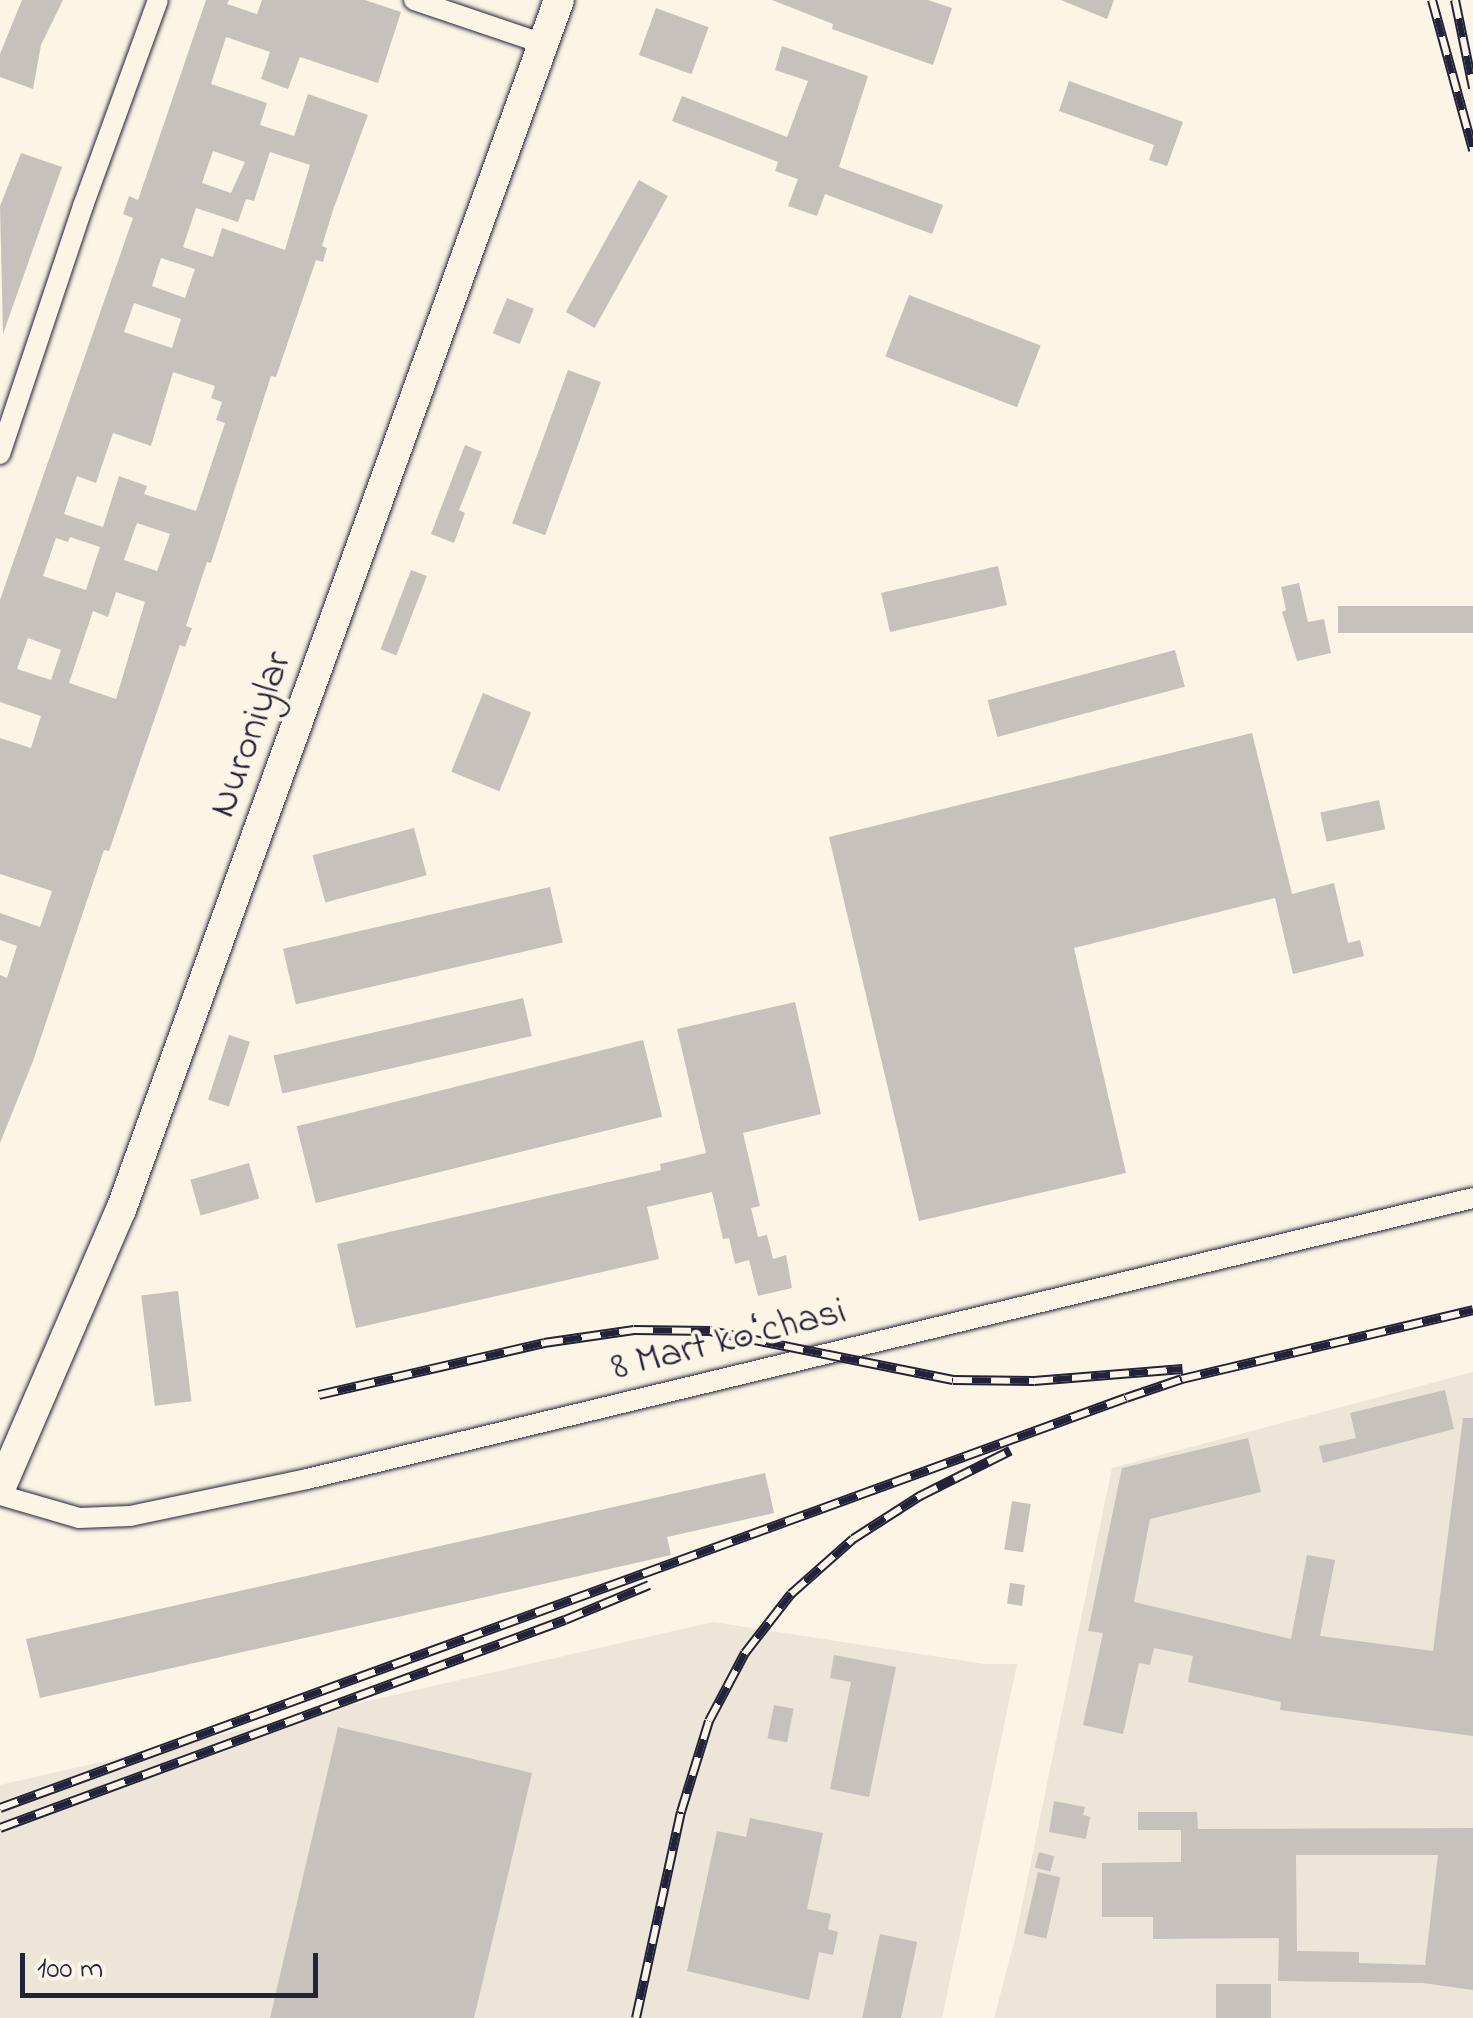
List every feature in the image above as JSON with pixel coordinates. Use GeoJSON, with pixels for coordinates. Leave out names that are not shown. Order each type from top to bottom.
{"type":"FeatureCollection","features":[{"type":"Feature","properties":{"kind":"main road","name":"Nuroniylar"},"geometry":{"type":"LineString","coordinates":[[0,1492],[121,1210],[559,0]]}},
{"type":"Feature","properties":{"kind":"street"},"geometry":{"type":"LineString","coordinates":[[0,454],[83,206],[158,0]]}},
{"type":"Feature","properties":{"kind":"street"},"geometry":{"type":"LineString","coordinates":[[414,0],[544,44]]}},
{"type":"Feature","properties":{"kind":"street","name":"8 Mart koʻchasi"},"geometry":{"type":"LineString","coordinates":[[0,1492],[79,1518],[130,1516],[307,1479],[1473,1198]]}},
{"type":"Feature","properties":{"kind":"shaded area"},"geometry":{"type":"Polygon","coordinates":[[[1473,1372],[1473,2018],[994,2018],[1016,1935],[1112,1468],[1473,1372]]]}},
{"type":"Feature","properties":{"kind":"shaded area"},"geometry":{"type":"Polygon","coordinates":[[[713,1622],[984,1664],[1017,1664],[942,2018],[0,2018],[0,1785],[713,1622]]]}},
{"type":"Feature","properties":{"kind":"building"},"geometry":{"type":"Polygon","coordinates":[[[22,0],[63,0],[41,45],[33,89],[0,77],[0,54],[22,0]]]}},
{"type":"Feature","properties":{"kind":"building"},"geometry":{"type":"Polygon","coordinates":[[[206,0],[229,0],[227,4],[257,14],[262,0],[365,0],[401,12],[378,83],[300,57],[288,89],[261,79],[270,52],[226,37],[211,84],[267,103],[260,125],[294,136],[308,94],[368,115],[333,210],[322,246],[327,248],[323,262],[316,260],[276,377],[271,376],[211,563],[207,562],[186,626],[192,628],[185,647],[180,645],[109,851],[104,850],[33,1061],[0,1143],[0,975],[7,978],[17,946],[0,940],[0,913],[40,927],[52,891],[0,874],[0,738],[31,748],[41,716],[0,702],[0,600],[133,218],[123,214],[129,196],[138,200],[206,0]],[[213,151],[202,183],[231,193],[245,162],[213,151]],[[270,152],[254,201],[246,199],[238,222],[196,208],[183,247],[213,257],[222,228],[285,250],[310,165],[270,152]],[[161,258],[152,286],[185,298],[195,269],[161,258]],[[134,303],[124,332],[172,348],[181,319],[134,303]],[[173,372],[151,446],[113,433],[96,483],[77,476],[64,514],[103,527],[119,476],[147,486],[144,494],[196,511],[225,423],[216,420],[222,402],[211,398],[215,386],[173,372]],[[137,523],[124,560],[157,571],[170,534],[137,523]],[[70,537],[68,542],[56,538],[43,576],[86,590],[100,547],[70,537]],[[116,592],[108,617],[93,611],[69,683],[116,699],[145,602],[116,592]],[[28,638],[17,669],[51,680],[61,650],[28,638]]]}},
{"type":"Feature","properties":{"kind":"building"},"geometry":{"type":"Polygon","coordinates":[[[772,0],[928,0],[952,8],[933,65],[832,29],[833,24],[772,0]]]}},
{"type":"Feature","properties":{"kind":"building"},"geometry":{"type":"Polygon","coordinates":[[[1061,0],[1114,0],[1107,19],[1061,0]]]}},
{"type":"Feature","properties":{"kind":"building"},"geometry":{"type":"Polygon","coordinates":[[[656,8],[709,27],[692,74],[639,55],[656,8]]]}},
{"type":"Feature","properties":{"kind":"building"},"geometry":{"type":"Polygon","coordinates":[[[782,46],[868,76],[839,167],[943,205],[932,234],[825,194],[817,216],[788,206],[798,179],[775,171],[778,162],[672,121],[682,96],[787,137],[808,81],[775,70],[782,46]]]}},
{"type":"Feature","properties":{"kind":"building"},"geometry":{"type":"Polygon","coordinates":[[[1069,81],[1183,122],[1167,166],[1149,160],[1154,145],[1059,111],[1069,81]]]}},
{"type":"Feature","properties":{"kind":"building"},"geometry":{"type":"Polygon","coordinates":[[[21,153],[62,167],[3,334],[0,206],[21,153]]]}},
{"type":"Feature","properties":{"kind":"building"},"geometry":{"type":"Polygon","coordinates":[[[639,180],[668,196],[595,328],[566,312],[639,180]]]}},
{"type":"Feature","properties":{"kind":"building"},"geometry":{"type":"Polygon","coordinates":[[[909,295],[1041,346],[1017,407],[885,357],[909,295]]]}},
{"type":"Feature","properties":{"kind":"building"},"geometry":{"type":"Polygon","coordinates":[[[507,298],[534,309],[520,344],[493,333],[507,298]]]}},
{"type":"Feature","properties":{"kind":"building"},"geometry":{"type":"Polygon","coordinates":[[[568,370],[601,382],[545,535],[512,523],[568,370]]]}},
{"type":"Feature","properties":{"kind":"building"},"geometry":{"type":"Polygon","coordinates":[[[465,445],[482,452],[459,510],[465,513],[454,543],[431,534],[465,445]]]}},
{"type":"Feature","properties":{"kind":"building"},"geometry":{"type":"Polygon","coordinates":[[[998,566],[1007,605],[890,632],[881,593],[998,566]]]}},
{"type":"Feature","properties":{"kind":"building"},"geometry":{"type":"Polygon","coordinates":[[[411,570],[427,576],[396,655],[381,649],[411,570]]]}},
{"type":"Feature","properties":{"kind":"building"},"geometry":{"type":"Polygon","coordinates":[[[1299,583],[1308,622],[1324,619],[1331,653],[1297,661],[1282,612],[1286,610],[1281,587],[1299,583]]]}},
{"type":"Feature","properties":{"kind":"building"},"geometry":{"type":"Polygon","coordinates":[[[1338,606],[1473,606],[1473,633],[1338,633],[1338,606]]]}},
{"type":"Feature","properties":{"kind":"building"},"geometry":{"type":"Polygon","coordinates":[[[1175,650],[1185,687],[997,737],[988,700],[1175,650]]]}},
{"type":"Feature","properties":{"kind":"building"},"geometry":{"type":"Polygon","coordinates":[[[483,693],[531,712],[499,791],[451,772],[483,693]]]}},
{"type":"Feature","properties":{"kind":"building"},"geometry":{"type":"Polygon","coordinates":[[[1252,733],[1292,894],[1334,883],[1348,943],[1360,940],[1364,956],[1293,974],[1275,898],[1074,948],[1126,1173],[919,1221],[829,837],[1252,733]]]}},
{"type":"Feature","properties":{"kind":"building"},"geometry":{"type":"Polygon","coordinates":[[[1379,800],[1385,829],[1327,842],[1320,812],[1379,800]]]}},
{"type":"Feature","properties":{"kind":"building"},"geometry":{"type":"Polygon","coordinates":[[[414,828],[427,875],[325,903],[313,855],[414,828]]]}},
{"type":"Feature","properties":{"kind":"building"},"geometry":{"type":"Polygon","coordinates":[[[550,887],[563,943],[296,1004],[283,949],[550,887]]]}},
{"type":"Feature","properties":{"kind":"building"},"geometry":{"type":"Polygon","coordinates":[[[523,998],[532,1036],[282,1094],[274,1056],[523,998]]]}},
{"type":"Feature","properties":{"kind":"building"},"geometry":{"type":"Polygon","coordinates":[[[795,1002],[821,1114],[743,1133],[760,1206],[751,1208],[758,1237],[767,1235],[773,1259],[786,1255],[792,1288],[758,1296],[749,1260],[735,1264],[729,1238],[723,1239],[712,1192],[647,1207],[659,1259],[356,1328],[337,1244],[661,1170],[660,1164],[706,1153],[677,1029],[795,1002]]]}},
{"type":"Feature","properties":{"kind":"building"},"geometry":{"type":"Polygon","coordinates":[[[229,1035],[250,1042],[229,1106],[208,1100],[229,1035]]]}},
{"type":"Feature","properties":{"kind":"building"},"geometry":{"type":"Polygon","coordinates":[[[643,1040],[662,1117],[316,1203],[297,1126],[643,1040]]]}},
{"type":"Feature","properties":{"kind":"building"},"geometry":{"type":"Polygon","coordinates":[[[249,1163],[259,1199],[201,1215],[190,1180],[249,1163]]]}},
{"type":"Feature","properties":{"kind":"building"},"geometry":{"type":"Polygon","coordinates":[[[178,1291],[192,1401],[155,1406],[141,1296],[178,1291]]]}},
{"type":"Feature","properties":{"kind":"building"},"geometry":{"type":"Polygon","coordinates":[[[1445,1390],[1454,1429],[1323,1463],[1319,1446],[1356,1438],[1350,1413],[1445,1390]]]}},
{"type":"Feature","properties":{"kind":"building"},"geometry":{"type":"Polygon","coordinates":[[[1463,1418],[1473,1418],[1473,1736],[1280,1710],[1281,1702],[1188,1682],[1193,1656],[1154,1648],[1150,1665],[1139,1663],[1123,1734],[1083,1725],[1103,1633],[1088,1631],[1122,1468],[1248,1438],[1261,1492],[1150,1519],[1134,1602],[1291,1639],[1307,1555],[1335,1560],[1320,1636],[1433,1651],[1463,1418]]]}},
{"type":"Feature","properties":{"kind":"building"},"geometry":{"type":"Polygon","coordinates":[[[765,1473],[774,1513],[667,1537],[671,1555],[40,1698],[26,1639],[765,1473]]]}},
{"type":"Feature","properties":{"kind":"building"},"geometry":{"type":"Polygon","coordinates":[[[1012,1501],[1031,1504],[1023,1552],[1004,1549],[1012,1501]]]}},
{"type":"Feature","properties":{"kind":"building"},"geometry":{"type":"Polygon","coordinates":[[[1010,1583],[1025,1585],[1022,1606],[1007,1604],[1010,1583]]]}},
{"type":"Feature","properties":{"kind":"building"},"geometry":{"type":"Polygon","coordinates":[[[834,1655],[896,1667],[869,1797],[830,1789],[851,1682],[830,1678],[834,1655]]]}},
{"type":"Feature","properties":{"kind":"building"},"geometry":{"type":"Polygon","coordinates":[[[774,1705],[794,1709],[787,1742],[768,1738],[774,1705]]]}},
{"type":"Feature","properties":{"kind":"building"},"geometry":{"type":"Polygon","coordinates":[[[338,1727],[532,1773],[474,2018],[270,2018],[338,1727]]]}},
{"type":"Feature","properties":{"kind":"building"},"geometry":{"type":"Polygon","coordinates":[[[1054,1801],[1085,1807],[1083,1815],[1090,1817],[1086,1839],[1049,1832],[1054,1801]]]}},
{"type":"Feature","properties":{"kind":"building"},"geometry":{"type":"Polygon","coordinates":[[[1138,1812],[1197,1812],[1198,1829],[1473,1828],[1473,1990],[1423,1983],[1278,1981],[1279,1938],[1153,1939],[1153,1917],[1102,1917],[1102,1863],[1181,1862],[1181,1830],[1138,1830],[1138,1812]],[[1296,1855],[1297,1951],[1359,1952],[1359,1963],[1425,1965],[1438,1855],[1296,1855]]]}},
{"type":"Feature","properties":{"kind":"building"},"geometry":{"type":"Polygon","coordinates":[[[750,1818],[823,1833],[807,1909],[831,1914],[828,1929],[838,1932],[833,1955],[819,1952],[809,2000],[687,1971],[717,1831],[746,1837],[750,1818]]]}},
{"type":"Feature","properties":{"kind":"building"},"geometry":{"type":"Polygon","coordinates":[[[1039,1852],[1054,1856],[1050,1872],[1035,1867],[1039,1852]]]}},
{"type":"Feature","properties":{"kind":"building"},"geometry":{"type":"Polygon","coordinates":[[[1038,1872],[1060,1877],[1046,1939],[1024,1933],[1038,1872]]]}},
{"type":"Feature","properties":{"kind":"building"},"geometry":{"type":"Polygon","coordinates":[[[880,1934],[917,1942],[901,2018],[862,2018],[880,1934]]]}},
{"type":"Feature","properties":{"kind":"building"},"geometry":{"type":"Polygon","coordinates":[[[1216,1984],[1271,1984],[1271,2018],[1216,2018],[1216,1984]]]}},
{"type":"Feature","properties":{"kind":"railway"},"geometry":{"type":"LineString","coordinates":[[1432,0],[1473,150]]}},
{"type":"Feature","properties":{"kind":"railway"},"geometry":{"type":"LineString","coordinates":[[1455,0],[1473,88]]}},
{"type":"Feature","properties":{"kind":"railway"},"geometry":{"type":"LineString","coordinates":[[0,1808],[1182,1379],[1473,1310]]}},
{"type":"Feature","properties":{"kind":"railway"},"geometry":{"type":"LineString","coordinates":[[319,1395],[544,1343],[634,1330],[710,1331],[953,1380],[1034,1381],[1183,1369]]}},
{"type":"Feature","properties":{"kind":"railway"},"geometry":{"type":"LineString","coordinates":[[636,2018],[681,1812],[709,1721],[745,1653],[791,1594],[853,1539],[920,1496],[1010,1451]]}},
{"type":"Feature","properties":{"kind":"railway"},"geometry":{"type":"LineString","coordinates":[[0,1828],[565,1620],[649,1585]]}}]}
